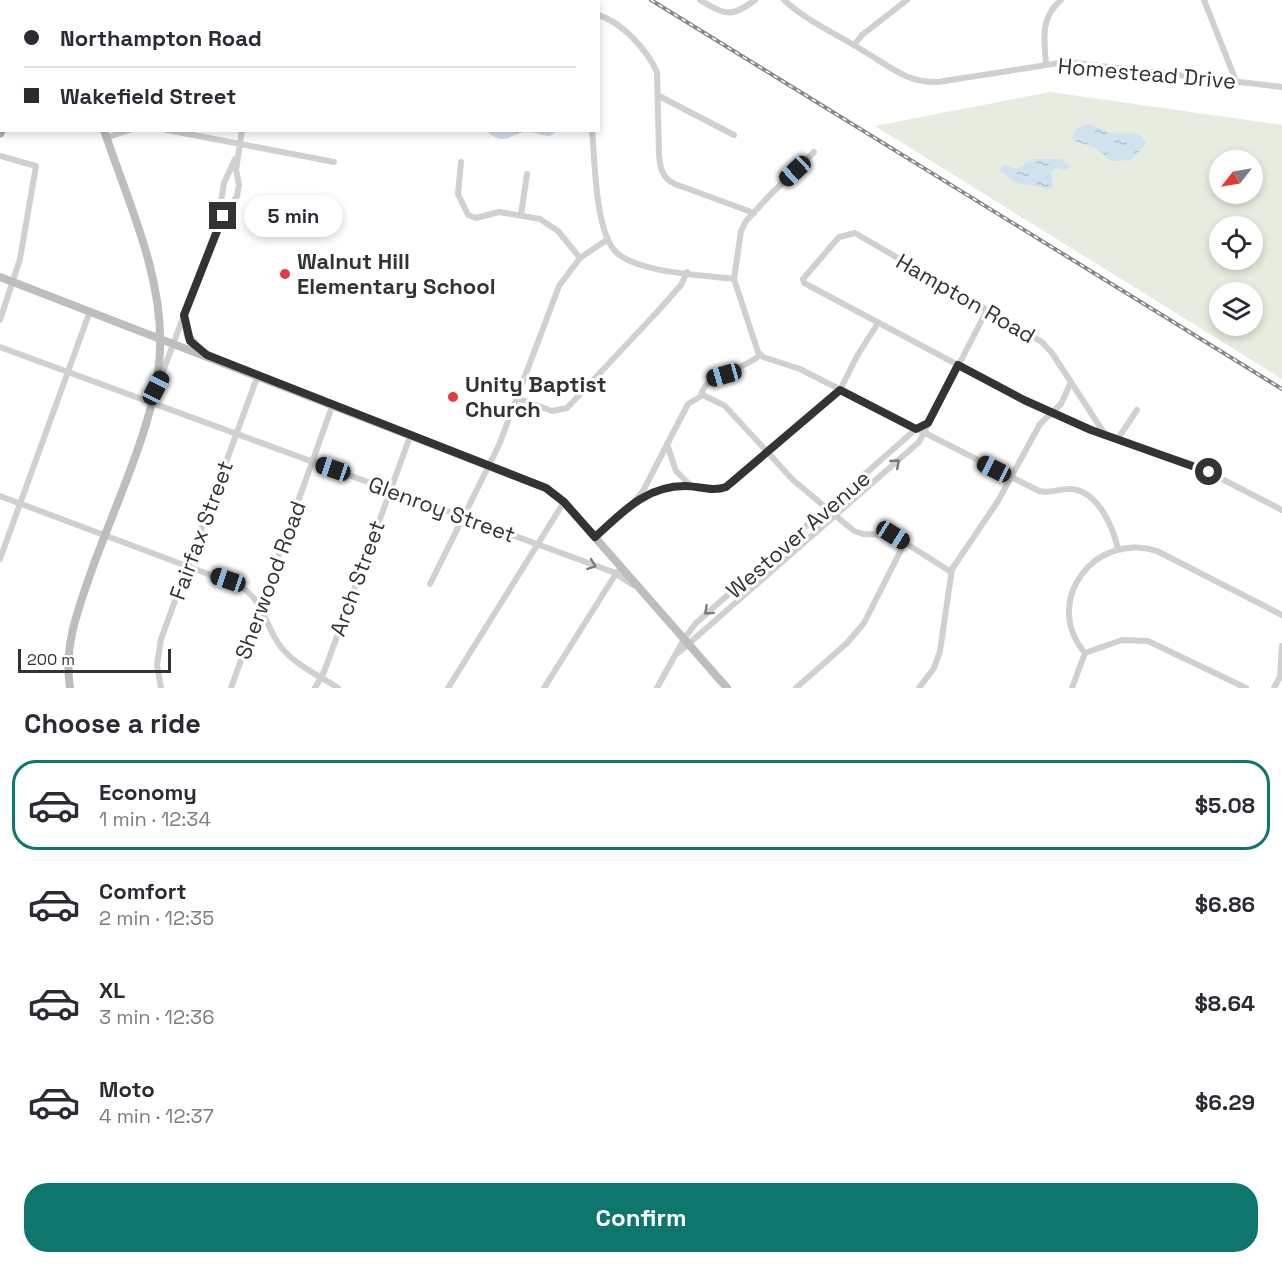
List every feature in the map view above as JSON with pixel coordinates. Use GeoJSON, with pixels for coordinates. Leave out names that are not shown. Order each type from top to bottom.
{"type":"FeatureCollection","features":[{"type":"Feature","properties":{"kind":"street"},"geometry":{"type":"LineString","coordinates":[[702,1],[729,13],[738,12],[755,0]]}},
{"type":"Feature","properties":{"kind":"street","name":"Homestead Drive"},"geometry":{"type":"LineString","coordinates":[[784,0],[822,29],[854,45],[899,74],[919,81],[938,82],[1046,64],[1104,65],[1282,87]]}},
{"type":"Feature","properties":{"kind":"street"},"geometry":{"type":"LineString","coordinates":[[854,45],[862,35],[907,0]]}},
{"type":"Feature","properties":{"kind":"street"},"geometry":{"type":"LineString","coordinates":[[1046,64],[1044,36],[1046,20],[1061,0]]}},
{"type":"Feature","properties":{"kind":"street"},"geometry":{"type":"LineString","coordinates":[[1204,0],[1236,81]]}},
{"type":"Feature","properties":{"kind":"street"},"geometry":{"type":"LineString","coordinates":[[600,16],[614,22],[651,62],[658,79],[659,155],[663,175],[675,184],[754,213]]}},
{"type":"Feature","properties":{"kind":"street"},"geometry":{"type":"LineString","coordinates":[[659,96],[734,135]]}},
{"type":"Feature","properties":{"kind":"street"},"geometry":{"type":"LineString","coordinates":[[177,132],[334,162]]}},
{"type":"Feature","properties":{"kind":"street"},"geometry":{"type":"LineString","coordinates":[[218,224],[237,196],[238,153],[242,132]]}},
{"type":"Feature","properties":{"kind":"street"},"geometry":{"type":"LineString","coordinates":[[592,132],[603,225],[614,250],[631,261],[734,279]]}},
{"type":"Feature","properties":{"kind":"street"},"geometry":{"type":"LineString","coordinates":[[105,134],[150,269],[157,304],[160,337],[156,388]]}},
{"type":"Feature","properties":{"kind":"street"},"geometry":{"type":"LineString","coordinates":[[814,152],[754,213],[741,231],[734,279],[760,355],[786,362],[1043,492],[1071,489],[1088,496],[1109,522],[1118,549]]}},
{"type":"Feature","properties":{"kind":"street"},"geometry":{"type":"LineString","coordinates":[[70,688],[68,657],[71,631],[156,388],[218,224],[224,183],[238,153]]}},
{"type":"Feature","properties":{"kind":"street"},"geometry":{"type":"LineString","coordinates":[[0,156],[36,166],[14,282],[0,320]]}},
{"type":"Feature","properties":{"kind":"street"},"geometry":{"type":"LineString","coordinates":[[461,162],[458,192],[462,207],[472,217],[499,212],[540,219],[551,225],[580,258]]}},
{"type":"Feature","properties":{"kind":"street"},"geometry":{"type":"LineString","coordinates":[[521,215],[527,174]]}},
{"type":"Feature","properties":{"kind":"street","name":"Hampton Road"},"geometry":{"type":"LineString","coordinates":[[878,323],[803,281],[839,237],[852,233],[1042,342],[1106,436]]}},
{"type":"Feature","properties":{"kind":"street"},"geometry":{"type":"LineString","coordinates":[[430,584],[490,464],[559,286],[580,258],[608,239]]}},
{"type":"Feature","properties":{"kind":"street"},"geometry":{"type":"LineString","coordinates":[[517,398],[552,411],[570,406],[674,293],[687,272]]}},
{"type":"Feature","properties":{"kind":"street"},"geometry":{"type":"LineString","coordinates":[[0,277],[411,433],[546,488],[564,502],[595,537],[618,570],[643,593],[727,688]]}},
{"type":"Feature","properties":{"kind":"street","name":"Westover Avenue"},"geometry":{"type":"LineString","coordinates":[[686,642],[785,560],[919,442],[987,310]]}},
{"type":"Feature","properties":{"kind":"street"},"geometry":{"type":"LineString","coordinates":[[0,559],[90,311]]}},
{"type":"Feature","properties":{"kind":"street"},"geometry":{"type":"LineString","coordinates":[[184,315],[190,341],[207,355]]}},
{"type":"Feature","properties":{"kind":"street"},"geometry":{"type":"LineString","coordinates":[[635,501],[661,489],[691,486],[719,489],[726,487],[840,390],[857,356],[878,323],[1053,412],[1106,436],[1195,465],[1282,510]]}},
{"type":"Feature","properties":{"kind":"street","name":"Glenroy Street"},"geometry":{"type":"LineString","coordinates":[[0,348],[464,518],[618,570]]}},
{"type":"Feature","properties":{"kind":"street"},"geometry":{"type":"LineString","coordinates":[[701,395],[705,383],[712,378],[735,372],[760,355]]}},
{"type":"Feature","properties":{"kind":"street","name":"Fairfax Street"},"geometry":{"type":"LineString","coordinates":[[161,688],[157,665],[160,647],[258,375]]}},
{"type":"Feature","properties":{"kind":"street"},"geometry":{"type":"LineString","coordinates":[[919,688],[934,669],[940,651],[951,572],[1012,478],[1040,424],[1061,404],[1071,382]]}},
{"type":"Feature","properties":{"kind":"street"},"geometry":{"type":"LineString","coordinates":[[595,537],[635,501],[648,483],[693,399],[701,395],[713,398],[725,406],[793,480],[859,534],[884,533],[905,542],[951,572]]}},
{"type":"Feature","properties":{"kind":"street","name":"Sherwood Road"},"geometry":{"type":"LineString","coordinates":[[231,688],[333,404]]}},
{"type":"Feature","properties":{"kind":"street"},"geometry":{"type":"LineString","coordinates":[[1117,440],[1137,410]]}},
{"type":"Feature","properties":{"kind":"street","name":"Westover Avenue"},"geometry":{"type":"LineString","coordinates":[[657,688],[696,623],[916,429],[928,423]]}},
{"type":"Feature","properties":{"kind":"street","name":"Arch Street"},"geometry":{"type":"LineString","coordinates":[[315,688],[411,433]]}},
{"type":"Feature","properties":{"kind":"street"},"geometry":{"type":"LineString","coordinates":[[667,444],[675,471],[691,486]]}},
{"type":"Feature","properties":{"kind":"street"},"geometry":{"type":"LineString","coordinates":[[871,470],[878,478]]}},
{"type":"Feature","properties":{"kind":"street"},"geometry":{"type":"LineString","coordinates":[[0,496],[240,586],[254,596],[280,646],[338,688]]}},
{"type":"Feature","properties":{"kind":"street"},"geometry":{"type":"LineString","coordinates":[[448,688],[564,502]]}},
{"type":"Feature","properties":{"kind":"street"},"geometry":{"type":"LineString","coordinates":[[796,688],[847,643],[864,623],[905,542]]}},
{"type":"Feature","properties":{"kind":"street"},"geometry":{"type":"LineString","coordinates":[[1086,653],[1071,630],[1068,614],[1070,597],[1088,567],[1118,549],[1139,546],[1157,551],[1282,615]]}},
{"type":"Feature","properties":{"kind":"street"},"geometry":{"type":"LineString","coordinates":[[778,551],[785,560]]}},
{"type":"Feature","properties":{"kind":"street"},"geometry":{"type":"LineString","coordinates":[[544,688],[618,570]]}},
{"type":"Feature","properties":{"kind":"street"},"geometry":{"type":"LineString","coordinates":[[1072,688],[1086,653],[1122,640],[1148,641],[1246,688]]}},
{"type":"Feature","properties":{"kind":"street"},"geometry":{"type":"LineString","coordinates":[[1274,688],[1280,677],[1282,646]]}},
{"type":"Feature","properties":{"kind":"shaded area"},"geometry":{"type":"Polygon","coordinates":[[[1050,92],[1282,125],[1282,379],[1213,336],[1263,336],[1263,282],[1209,282],[1209,334],[875,126],[1050,92]]]}},
{"type":"Feature","properties":{"kind":"water"},"geometry":{"type":"Polygon","coordinates":[[[1088,124],[1111,133],[1136,134],[1146,144],[1131,160],[1112,161],[1094,147],[1074,141],[1072,138],[1076,129],[1088,124]]]}},
{"type":"Feature","properties":{"kind":"water"},"geometry":{"type":"Polygon","coordinates":[[[488,132],[524,132],[505,139],[488,132]]]}},
{"type":"Feature","properties":{"kind":"water"},"geometry":{"type":"Polygon","coordinates":[[[531,132],[556,132],[545,136],[531,132]]]}},
{"type":"Feature","properties":{"kind":"water"},"geometry":{"type":"Polygon","coordinates":[[[1032,159],[1061,159],[1069,166],[1066,170],[1056,168],[1051,172],[1053,186],[1049,189],[1017,183],[1000,171],[1003,165],[1017,169],[1032,159]]]}},
{"type":"Feature","properties":{"kind":"railway"},"geometry":{"type":"LineString","coordinates":[[651,0],[1282,389]]}},
{"type":"Feature","properties":{"kind":"place","name":"Walnut Hill Elementary School"},"geometry":{"type":"Point","coordinates":[285,274]}},
{"type":"Feature","properties":{"kind":"place","name":"Unity Baptist Church"},"geometry":{"type":"Point","coordinates":[453,397]}},
{"type":"Feature","properties":{"kind":"route"},"geometry":{"type":"LineString","coordinates":[[223,216],[184,315],[188,336],[193,344],[207,355],[490,464],[546,488],[564,502],[595,537],[635,501],[652,492],[676,486],[707,489],[726,487],[840,390],[916,429],[928,423],[958,365],[1024,400],[1091,430],[1195,465],[1209,472]]}}]}
